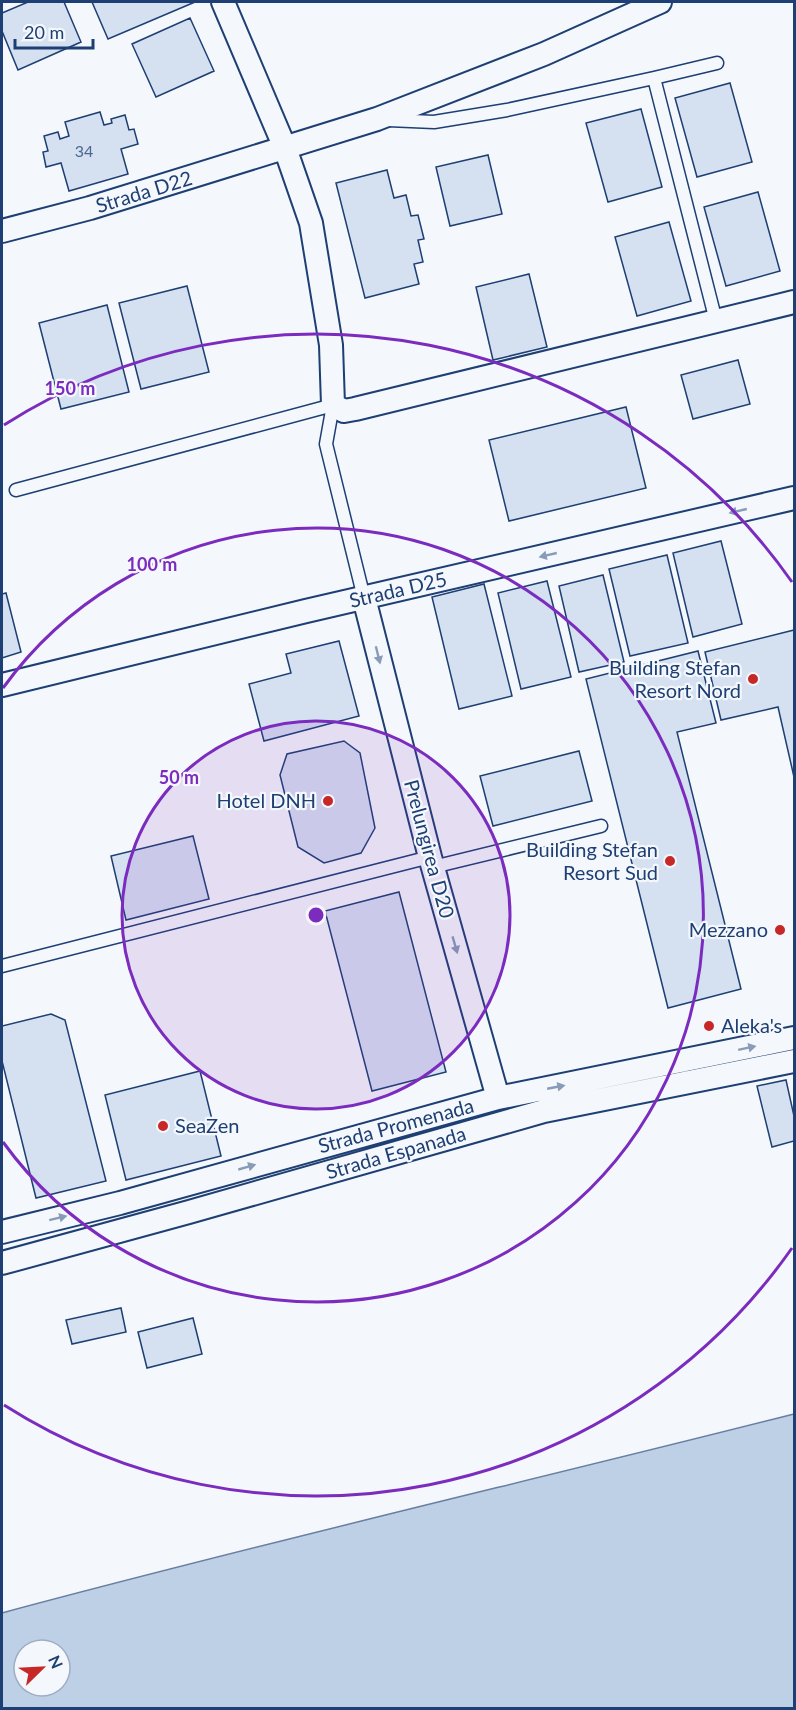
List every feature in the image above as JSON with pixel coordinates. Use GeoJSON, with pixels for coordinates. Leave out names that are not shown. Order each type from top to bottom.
{"type":"FeatureCollection","features":[{"type":"Feature","properties":{"kind":"street"},"geometry":{"type":"LineString","coordinates":[[223,2],[285,148],[310,223],[331,345],[333,405],[344,411],[795,302]]}},
{"type":"Feature","properties":{"kind":"street","name":"Strada D22"},"geometry":{"type":"LineString","coordinates":[[2,231],[90,208],[377,119],[544,54],[660,2]]}},
{"type":"Feature","properties":{"kind":"street","name":"Strada D25"},"geometry":{"type":"LineString","coordinates":[[2,685],[795,498]]}},
{"type":"Feature","properties":{"kind":"street","name":"Prelungirea D20"},"geometry":{"type":"LineString","coordinates":[[364,598],[431,862],[498,1098]]}},
{"type":"Feature","properties":{"kind":"street","name":"Strada Promenada"},"geometry":{"type":"LineString","coordinates":[[2,1232],[120,1203],[498,1098],[795,1038]]}},
{"type":"Feature","properties":{"kind":"street","name":"Strada Espanada"},"geometry":{"type":"LineString","coordinates":[[2,1263],[544,1111],[795,1061]]}},
{"type":"Feature","properties":{"kind":"lane"},"geometry":{"type":"LineString","coordinates":[[377,119],[434,122],[507,110],[717,63]]}},
{"type":"Feature","properties":{"kind":"lane"},"geometry":{"type":"LineString","coordinates":[[654,78],[716,321]]}},
{"type":"Feature","properties":{"kind":"lane"},"geometry":{"type":"LineString","coordinates":[[16,490],[333,405],[326,444],[364,598]]}},
{"type":"Feature","properties":{"kind":"lane"},"geometry":{"type":"LineString","coordinates":[[2,966],[431,862],[601,826]]}},
{"type":"Feature","properties":{"kind":"water"},"geometry":{"type":"Polygon","coordinates":[[[794,1414],[794,1708],[2,1708],[2,1613],[299,1536],[794,1414]]]}},
{"type":"Feature","properties":{"kind":"building"},"geometry":{"type":"Polygon","coordinates":[[[28,2],[64,2],[81,42],[18,70],[2,31],[2,13],[28,2]]]}},
{"type":"Feature","properties":{"kind":"building"},"geometry":{"type":"Polygon","coordinates":[[[92,2],[195,2],[108,39],[92,2]]]}},
{"type":"Feature","properties":{"kind":"building"},"geometry":{"type":"Polygon","coordinates":[[[190,18],[214,71],[156,97],[132,44],[190,18]]]}},
{"type":"Feature","properties":{"kind":"building"},"geometry":{"type":"Polygon","coordinates":[[[730,83],[752,162],[697,177],[675,98],[730,83]]]}},
{"type":"Feature","properties":{"kind":"building"},"geometry":{"type":"Polygon","coordinates":[[[641,109],[662,187],[608,202],[586,123],[641,109]]]}},
{"type":"Feature","properties":{"kind":"building"},"geometry":{"type":"Polygon","coordinates":[[[100,112],[104,125],[112,123],[111,119],[125,115],[129,130],[134,129],[138,144],[121,149],[128,174],[69,191],[61,163],[46,167],[43,152],[48,151],[44,136],[58,132],[60,139],[69,136],[65,122],[100,112]]]}},
{"type":"Feature","properties":{"kind":"building"},"geometry":{"type":"Polygon","coordinates":[[[488,155],[502,214],[450,226],[436,167],[488,155]]]}},
{"type":"Feature","properties":{"kind":"building"},"geometry":{"type":"Polygon","coordinates":[[[387,170],[394,198],[406,195],[411,216],[418,215],[424,239],[418,240],[423,262],[414,264],[419,284],[365,298],[336,183],[387,170]]]}},
{"type":"Feature","properties":{"kind":"building"},"geometry":{"type":"Polygon","coordinates":[[[758,192],[780,271],[726,286],[704,207],[758,192]]]}},
{"type":"Feature","properties":{"kind":"building"},"geometry":{"type":"Polygon","coordinates":[[[669,222],[691,301],[637,316],[615,237],[669,222]]]}},
{"type":"Feature","properties":{"kind":"building"},"geometry":{"type":"Polygon","coordinates":[[[529,274],[547,347],[493,360],[476,287],[529,274]]]}},
{"type":"Feature","properties":{"kind":"building"},"geometry":{"type":"Polygon","coordinates":[[[187,286],[209,372],[141,389],[119,303],[187,286]]]}},
{"type":"Feature","properties":{"kind":"building"},"geometry":{"type":"Polygon","coordinates":[[[107,305],[129,392],[61,409],[39,323],[107,305]]]}},
{"type":"Feature","properties":{"kind":"building"},"geometry":{"type":"Polygon","coordinates":[[[738,360],[750,404],[693,419],[681,375],[738,360]]]}},
{"type":"Feature","properties":{"kind":"building"},"geometry":{"type":"Polygon","coordinates":[[[626,407],[646,488],[509,521],[489,440],[626,407]]]}},
{"type":"Feature","properties":{"kind":"building"},"geometry":{"type":"Polygon","coordinates":[[[721,541],[742,624],[693,637],[673,553],[721,541]]]}},
{"type":"Feature","properties":{"kind":"building"},"geometry":{"type":"Polygon","coordinates":[[[667,555],[688,643],[630,656],[609,569],[667,555]]]}},
{"type":"Feature","properties":{"kind":"building"},"geometry":{"type":"Polygon","coordinates":[[[603,575],[624,662],[579,672],[559,586],[603,575]]]}},
{"type":"Feature","properties":{"kind":"building"},"geometry":{"type":"Polygon","coordinates":[[[547,581],[571,677],[521,689],[498,593],[547,581]]]}},
{"type":"Feature","properties":{"kind":"building"},"geometry":{"type":"Polygon","coordinates":[[[484,584],[512,696],[459,709],[432,597],[484,584]]]}},
{"type":"Feature","properties":{"kind":"building"},"geometry":{"type":"Polygon","coordinates":[[[6,593],[21,652],[2,658],[2,594],[6,593]]]}},
{"type":"Feature","properties":{"kind":"building","name":"Building Stefan Resort Nord"},"geometry":{"type":"Polygon","coordinates":[[[794,630],[794,777],[778,707],[721,720],[705,652],[794,630]]]}},
{"type":"Feature","properties":{"kind":"building"},"geometry":{"type":"Polygon","coordinates":[[[339,641],[359,716],[264,741],[249,684],[291,673],[286,654],[339,641]]]}},
{"type":"Feature","properties":{"kind":"building","name":"Building Stefan Resort Sud"},"geometry":{"type":"Polygon","coordinates":[[[698,651],[716,723],[677,732],[741,989],[668,1008],[586,679],[698,651]]]}},
{"type":"Feature","properties":{"kind":"building","name":"Hotel DNH"},"geometry":{"type":"Polygon","coordinates":[[[344,741],[360,753],[375,828],[361,853],[324,863],[298,847],[280,775],[287,754],[344,741]]]}},
{"type":"Feature","properties":{"kind":"building"},"geometry":{"type":"Polygon","coordinates":[[[579,751],[592,801],[493,826],[480,776],[579,751]]]}},
{"type":"Feature","properties":{"kind":"building"},"geometry":{"type":"Polygon","coordinates":[[[193,836],[209,899],[126,920],[111,856],[193,836]]]}},
{"type":"Feature","properties":{"kind":"building"},"geometry":{"type":"Polygon","coordinates":[[[399,892],[446,1072],[372,1091],[325,911],[399,892]]]}},
{"type":"Feature","properties":{"kind":"building"},"geometry":{"type":"Polygon","coordinates":[[[51,1014],[65,1020],[106,1181],[36,1198],[2,1061],[2,1026],[51,1014]]]}},
{"type":"Feature","properties":{"kind":"building","name":"SeaZen"},"geometry":{"type":"Polygon","coordinates":[[[200,1071],[221,1156],[126,1180],[105,1095],[200,1071]]]}},
{"type":"Feature","properties":{"kind":"building"},"geometry":{"type":"Polygon","coordinates":[[[786,1080],[794,1116],[794,1141],[772,1147],[757,1086],[786,1080]]]}},
{"type":"Feature","properties":{"kind":"building"},"geometry":{"type":"Polygon","coordinates":[[[121,1308],[126,1332],[72,1344],[66,1320],[121,1308]]]}},
{"type":"Feature","properties":{"kind":"building"},"geometry":{"type":"Polygon","coordinates":[[[193,1318],[202,1354],[147,1368],[138,1332],[193,1318]]]}},
{"type":"Feature","properties":{"kind":"place","name":"Building Stefan Resort Nord"},"geometry":{"type":"Point","coordinates":[753,679]}},
{"type":"Feature","properties":{"kind":"place","name":"Hotel DNH"},"geometry":{"type":"Point","coordinates":[328,801]}},
{"type":"Feature","properties":{"kind":"place","name":"Building Stefan Resort Sud"},"geometry":{"type":"Point","coordinates":[670,861]}},
{"type":"Feature","properties":{"kind":"place","name":"Mezzano"},"geometry":{"type":"Point","coordinates":[780,930]}},
{"type":"Feature","properties":{"kind":"place","name":"Aleka's"},"geometry":{"type":"Point","coordinates":[709,1026]}},
{"type":"Feature","properties":{"kind":"place","name":"SeaZen"},"geometry":{"type":"Point","coordinates":[163,1126]}}]}
